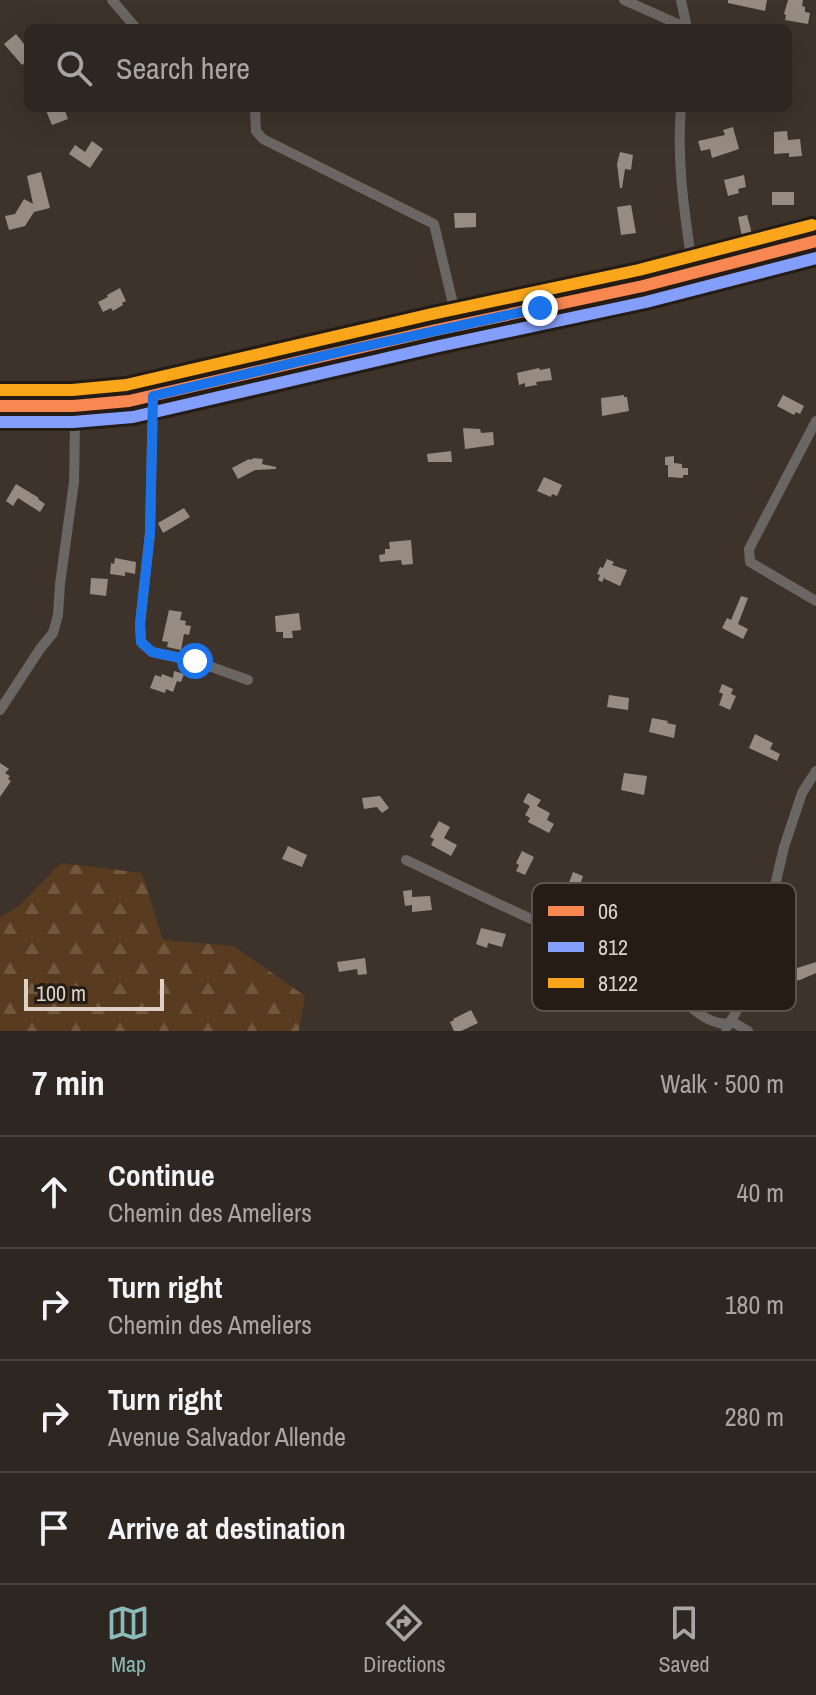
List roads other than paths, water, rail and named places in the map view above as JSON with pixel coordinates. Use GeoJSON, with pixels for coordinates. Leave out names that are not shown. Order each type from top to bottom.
{"type":"FeatureCollection","features":[{"type":"Feature","properties":{"kind":"main road"},"geometry":{"type":"LineString","coordinates":[[694,275],[816,241]]}},
{"type":"Feature","properties":{"kind":"main road"},"geometry":{"type":"LineString","coordinates":[[0,406],[73,406],[129,401],[458,325],[694,275],[816,253]]}},
{"type":"Feature","properties":{"kind":"street"},"geometry":{"type":"LineString","coordinates":[[112,0],[133,24]]}},
{"type":"Feature","properties":{"kind":"street"},"geometry":{"type":"LineString","coordinates":[[624,0],[678,24]]}},
{"type":"Feature","properties":{"kind":"street"},"geometry":{"type":"LineString","coordinates":[[681,0],[684,24]]}},
{"type":"Feature","properties":{"kind":"street"},"geometry":{"type":"LineString","coordinates":[[255,112],[256,131],[263,139],[434,224],[458,325]]}},
{"type":"Feature","properties":{"kind":"street"},"geometry":{"type":"LineString","coordinates":[[681,112],[678,138],[682,190],[694,275]]}},
{"type":"Feature","properties":{"kind":"street"},"geometry":{"type":"LineString","coordinates":[[153,396],[150,533],[140,624],[141,642],[152,652],[195,661],[248,680]]}},
{"type":"Feature","properties":{"kind":"street"},"geometry":{"type":"LineString","coordinates":[[0,710],[53,633],[58,615],[74,482],[73,406]]}},
{"type":"Feature","properties":{"kind":"street"},"geometry":{"type":"LineString","coordinates":[[816,421],[749,549],[750,562],[816,601]]}},
{"type":"Feature","properties":{"kind":"street"},"geometry":{"type":"LineString","coordinates":[[776,883],[802,793],[816,771]]}},
{"type":"Feature","properties":{"kind":"street"},"geometry":{"type":"LineString","coordinates":[[406,860],[532,919]]}},
{"type":"Feature","properties":{"kind":"street"},"geometry":{"type":"LineString","coordinates":[[698,1011],[718,1024],[748,1031]]}}]}
